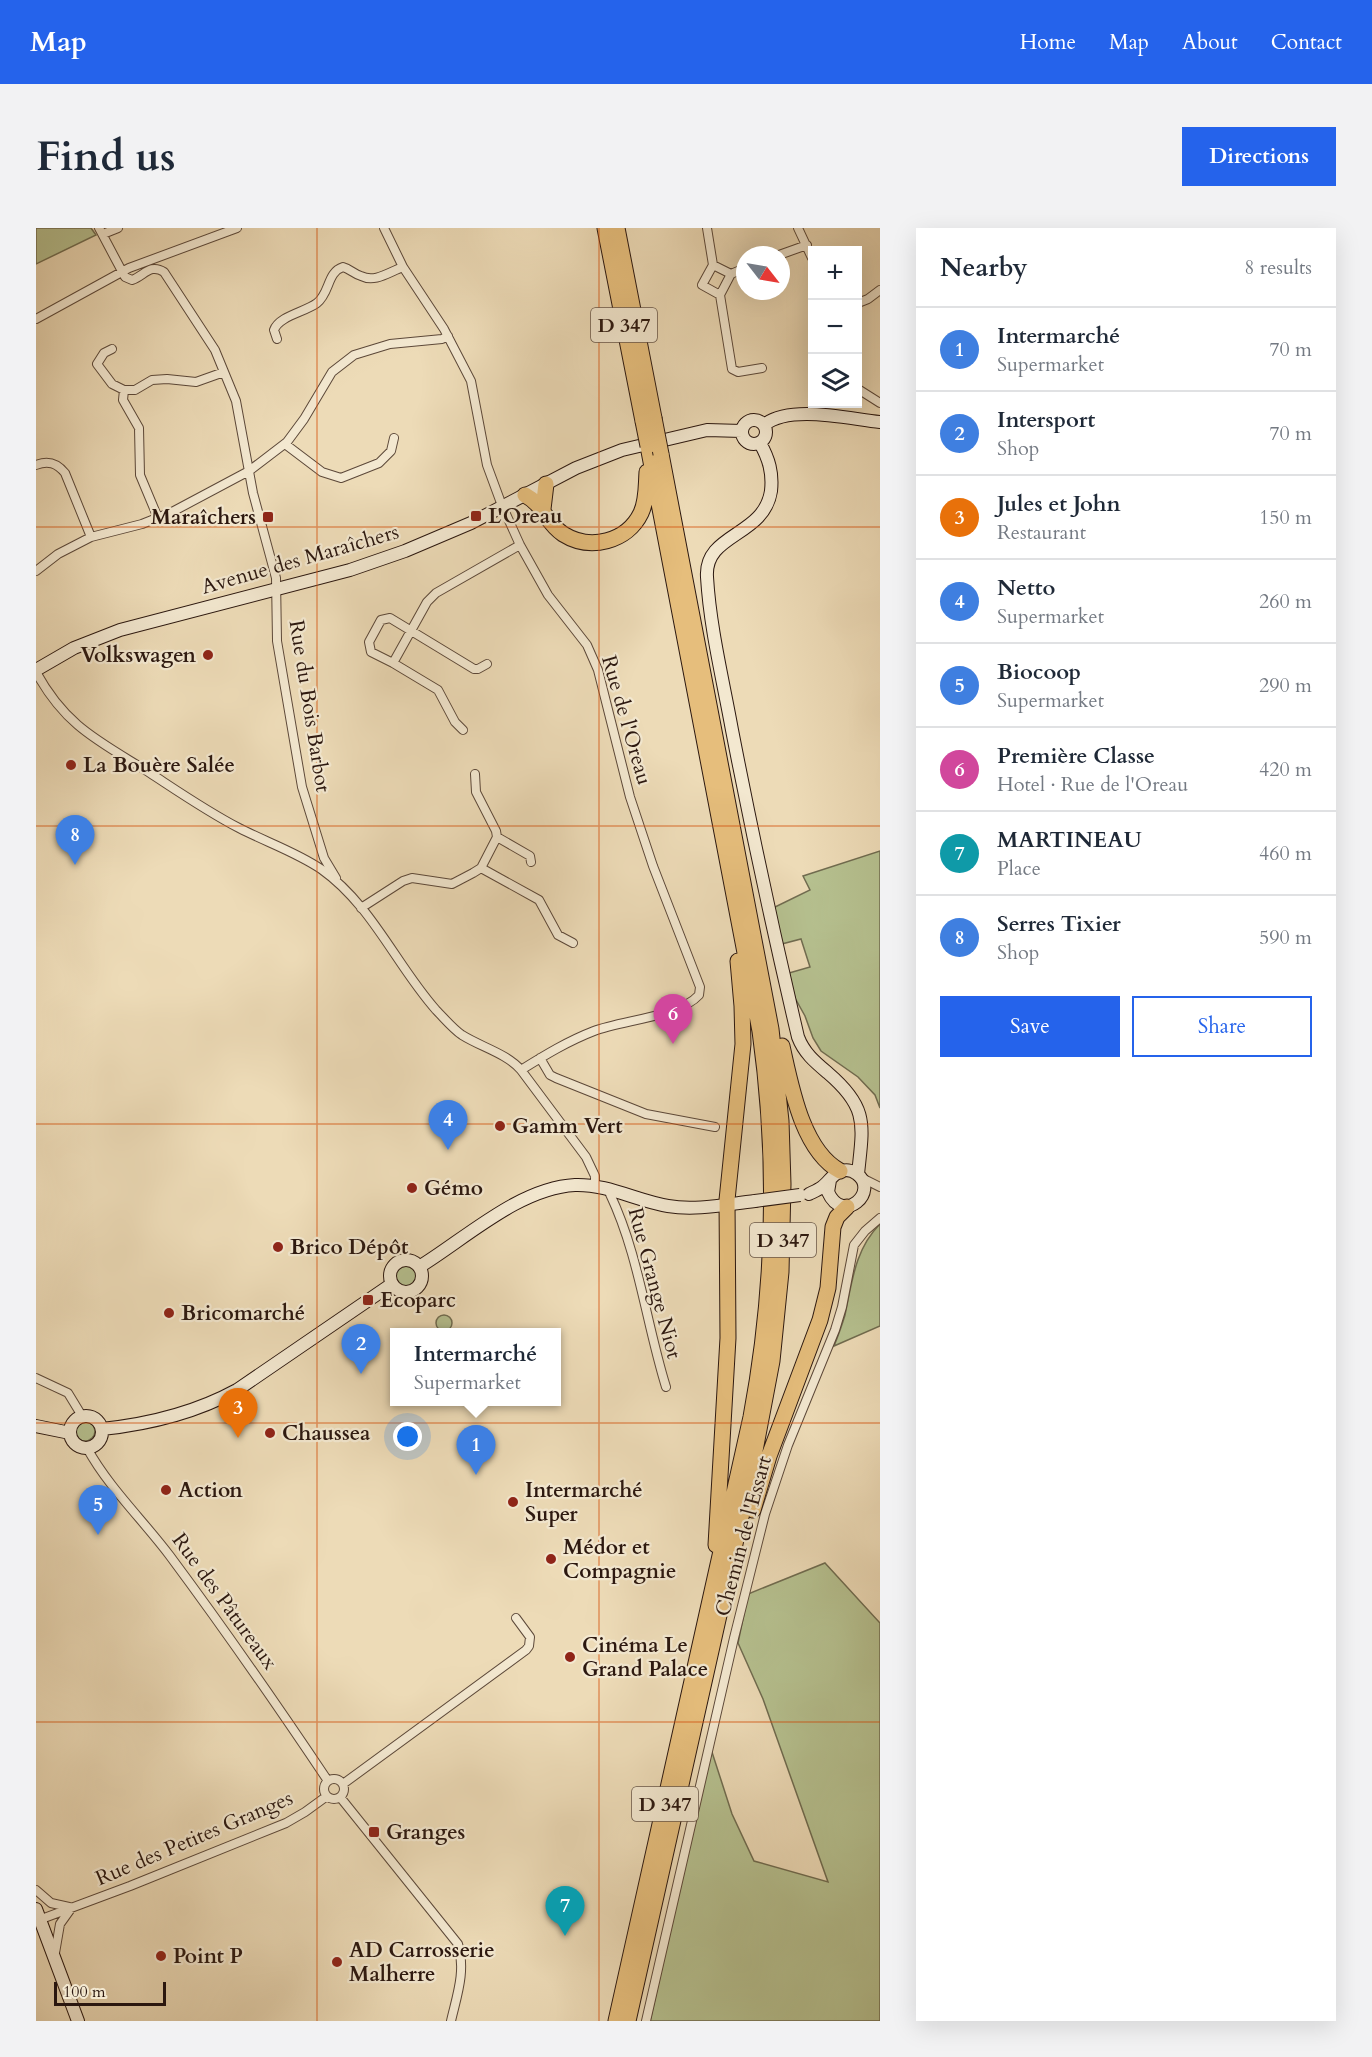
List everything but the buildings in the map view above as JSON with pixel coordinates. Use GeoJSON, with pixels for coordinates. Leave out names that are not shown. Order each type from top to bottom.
{"type":"FeatureCollection","features":[{"type":"Feature","properties":{"kind":"highway","name":"D 347"},"geometry":{"type":"LineString","coordinates":[[605,228],[649,420]]}},
{"type":"Feature","properties":{"kind":"highway","name":"D 347"},"geometry":{"type":"LineString","coordinates":[[617,228],[649,420],[651,453],[757,1012],[767,1089],[772,1174],[766,1320],[757,1388],[719,1591],[628,2021]]}},
{"type":"Feature","properties":{"kind":"highway","name":"D 347"},"geometry":{"type":"LineString","coordinates":[[616,2021],[764,1410],[775,1341],[781,1272],[783,1184],[781,1121],[775,1058],[760,968],[651,453]]}},
{"type":"Feature","properties":{"kind":"highway"},"geometry":{"type":"LineString","coordinates":[[525,495],[543,509],[553,527],[564,535],[576,540],[603,542],[615,539],[636,523],[642,511],[651,453]]}},
{"type":"Feature","properties":{"kind":"highway"},"geometry":{"type":"LineString","coordinates":[[543,509],[546,484]]}},
{"type":"Feature","properties":{"kind":"highway"},"geometry":{"type":"LineString","coordinates":[[719,1591],[728,1331],[727,1204],[743,1044],[738,916]]}},
{"type":"Feature","properties":{"kind":"highway"},"geometry":{"type":"LineString","coordinates":[[760,968],[781,1038],[799,1112],[809,1135],[825,1161],[847,1174]]}},
{"type":"Feature","properties":{"kind":"highway"},"geometry":{"type":"LineString","coordinates":[[719,1591],[752,1513],[769,1456],[820,1320],[828,1288],[833,1227],[837,1217],[847,1207]]}},
{"type":"Feature","properties":{"kind":"street"},"geometry":{"type":"LineString","coordinates":[[118,228],[101,231],[121,271]]}},
{"type":"Feature","properties":{"kind":"street"},"geometry":{"type":"LineString","coordinates":[[36,319],[121,271],[237,228]]}},
{"type":"Feature","properties":{"kind":"street","name":"Rue de l'Oreau"},"geometry":{"type":"LineString","coordinates":[[384,228],[403,267],[448,336],[471,381],[488,465],[502,507],[520,545],[548,595],[587,645],[598,670],[630,797],[700,991],[695,999],[670,1011],[596,1030],[555,1049],[521,1070]]}},
{"type":"Feature","properties":{"kind":"street"},"geometry":{"type":"LineString","coordinates":[[707,228],[713,265],[702,285],[720,295]]}},
{"type":"Feature","properties":{"kind":"street"},"geometry":{"type":"LineString","coordinates":[[790,251],[807,245],[798,228]]}},
{"type":"Feature","properties":{"kind":"street"},"geometry":{"type":"LineString","coordinates":[[713,265],[731,274]]}},
{"type":"Feature","properties":{"kind":"street"},"geometry":{"type":"LineString","coordinates":[[277,339],[274,330],[278,322],[315,304],[324,297],[333,273],[338,269],[343,267],[363,278],[378,278],[403,267]]}},
{"type":"Feature","properties":{"kind":"street","name":"Rue du Bois Barbot"},"geometry":{"type":"LineString","coordinates":[[121,271],[125,277],[132,280],[139,278],[145,271],[158,268],[164,272],[215,350],[224,372],[238,413],[253,493],[276,578],[277,641],[302,787],[324,858],[342,887]]}},
{"type":"Feature","properties":{"kind":"street"},"geometry":{"type":"LineString","coordinates":[[736,272],[731,274],[720,295],[732,369],[738,372],[762,368]]}},
{"type":"Feature","properties":{"kind":"street"},"geometry":{"type":"LineString","coordinates":[[862,301],[880,290]]}},
{"type":"Feature","properties":{"kind":"street"},"geometry":{"type":"LineString","coordinates":[[36,570],[58,554],[91,537],[158,518],[249,471],[285,444],[304,418],[323,384],[340,364],[354,355],[390,344],[442,339],[448,336]]}},
{"type":"Feature","properties":{"kind":"street"},"geometry":{"type":"LineString","coordinates":[[112,349],[104,353],[97,364],[112,384],[124,390],[135,390],[152,380],[196,382],[224,372]]}},
{"type":"Feature","properties":{"kind":"street"},"geometry":{"type":"LineString","coordinates":[[124,390],[123,400],[139,428],[140,475],[158,518]]}},
{"type":"Feature","properties":{"kind":"street"},"geometry":{"type":"LineString","coordinates":[[862,392],[880,403]]}},
{"type":"Feature","properties":{"kind":"street"},"geometry":{"type":"LineString","coordinates":[[764,425],[773,418],[797,414],[880,423]]}},
{"type":"Feature","properties":{"kind":"street"},"geometry":{"type":"LineString","coordinates":[[757,420],[764,425],[766,437],[760,443],[749,444],[744,439],[742,431],[749,421],[757,420]]}},
{"type":"Feature","properties":{"kind":"street","name":"Avenue des Maraîchers"},"geometry":{"type":"LineString","coordinates":[[36,671],[74,648],[120,630],[229,600],[277,590],[380,560],[442,536],[596,459],[661,439],[707,430],[742,431]]}},
{"type":"Feature","properties":{"kind":"street"},"geometry":{"type":"LineString","coordinates":[[285,444],[322,472],[341,478],[379,464],[391,451],[394,438]]}},
{"type":"Feature","properties":{"kind":"street"},"geometry":{"type":"LineString","coordinates":[[760,443],[768,456],[771,470],[770,497],[753,524],[719,546],[709,559],[707,575],[713,623],[771,921],[798,1037],[806,1053],[844,1088],[858,1109],[863,1129],[860,1154],[847,1174],[828,1186],[831,1198],[835,1203],[847,1207],[853,1206],[880,1188]]}},
{"type":"Feature","properties":{"kind":"street"},"geometry":{"type":"LineString","coordinates":[[36,465],[52,463],[65,473],[91,537]]}},
{"type":"Feature","properties":{"kind":"street"},"geometry":{"type":"LineString","coordinates":[[393,663],[427,602],[436,593],[520,545]]}},
{"type":"Feature","properties":{"kind":"street"},"geometry":{"type":"LineString","coordinates":[[464,730],[455,722],[438,690],[371,652],[369,642],[381,620],[390,618],[474,669],[487,664]]}},
{"type":"Feature","properties":{"kind":"street"},"geometry":{"type":"LineString","coordinates":[[36,671],[61,711],[102,744],[214,814],[320,868],[342,887],[361,908],[435,1008],[460,1034],[512,1062],[521,1070],[586,1157],[595,1176],[595,1186]]}},
{"type":"Feature","properties":{"kind":"street"},"geometry":{"type":"LineString","coordinates":[[361,908],[403,881],[412,878],[452,884],[481,867],[497,837],[476,792],[476,774]]}},
{"type":"Feature","properties":{"kind":"street"},"geometry":{"type":"LineString","coordinates":[[497,837],[530,856],[531,862]]}},
{"type":"Feature","properties":{"kind":"street"},"geometry":{"type":"LineString","coordinates":[[320,868],[324,858]]}},
{"type":"Feature","properties":{"kind":"street"},"geometry":{"type":"LineString","coordinates":[[481,867],[539,900],[558,935],[573,943]]}},
{"type":"Feature","properties":{"kind":"street"},"geometry":{"type":"LineString","coordinates":[[540,1058],[550,1075],[636,1110],[660,1118],[715,1127]]}},
{"type":"Feature","properties":{"kind":"street"},"geometry":{"type":"LineString","coordinates":[[847,1174],[880,1188]]}},
{"type":"Feature","properties":{"kind":"street"},"geometry":{"type":"LineString","coordinates":[[419,1267],[521,1201],[562,1187],[595,1186],[669,1206],[689,1208],[805,1194],[847,1174]]}},
{"type":"Feature","properties":{"kind":"street"},"geometry":{"type":"LineString","coordinates":[[847,1174],[865,1187],[862,1198]]}},
{"type":"Feature","properties":{"kind":"street","name":"Rue Grange Niot"},"geometry":{"type":"LineString","coordinates":[[610,1189],[637,1270],[653,1347],[666,1387]]}},
{"type":"Feature","properties":{"kind":"street"},"geometry":{"type":"LineString","coordinates":[[805,1194],[831,1198]]}},
{"type":"Feature","properties":{"kind":"street","name":"Chemin de l'Essart"},"geometry":{"type":"LineString","coordinates":[[646,2021],[734,1638],[765,1514],[788,1445],[836,1330],[854,1245],[880,1218]]}},
{"type":"Feature","properties":{"kind":"street"},"geometry":{"type":"LineString","coordinates":[[400,1261],[410,1261],[419,1267],[421,1280],[414,1289],[404,1292],[392,1284],[390,1279],[392,1269],[400,1261]]}},
{"type":"Feature","properties":{"kind":"street"},"geometry":{"type":"LineString","coordinates":[[102,1429],[140,1424],[212,1403],[245,1384],[392,1284]]}},
{"type":"Feature","properties":{"kind":"street"},"geometry":{"type":"LineString","coordinates":[[36,1378],[68,1393],[82,1416]]}},
{"type":"Feature","properties":{"kind":"street"},"geometry":{"type":"LineString","coordinates":[[82,1416],[96,1419],[102,1429],[99,1442],[87,1448],[77,1445],[70,1433],[74,1421],[82,1416]]}},
{"type":"Feature","properties":{"kind":"street"},"geometry":{"type":"LineString","coordinates":[[36,1426],[70,1433]]}},
{"type":"Feature","properties":{"kind":"street","name":"Rue des Pâtureaux"},"geometry":{"type":"LineString","coordinates":[[87,1448],[109,1482],[157,1539],[209,1608],[270,1693],[328,1781]]}},
{"type":"Feature","properties":{"kind":"street"},"geometry":{"type":"LineString","coordinates":[[343,1784],[526,1650],[530,1637],[516,1618]]}},
{"type":"Feature","properties":{"kind":"street"},"geometry":{"type":"LineString","coordinates":[[338,1780],[343,1784],[344,1791],[340,1797],[332,1799],[327,1796],[324,1786],[328,1781],[338,1780]]}},
{"type":"Feature","properties":{"kind":"street","name":"Rue des Petites Granges"},"geometry":{"type":"LineString","coordinates":[[37,1917],[73,1908],[286,1823],[327,1796]]}},
{"type":"Feature","properties":{"kind":"street"},"geometry":{"type":"LineString","coordinates":[[340,1797],[458,1944],[463,1970],[451,2021]]}},
{"type":"Feature","properties":{"kind":"street"},"geometry":{"type":"LineString","coordinates":[[36,1890],[51,1903],[73,1908],[60,1924],[54,1957]]}},
{"type":"Feature","properties":{"kind":"street"},"geometry":{"type":"LineString","coordinates":[[37,1917],[78,2021]]}},
{"type":"Feature","properties":{"kind":"green space"},"geometry":{"type":"Polygon","coordinates":[[[36,228],[91,228],[96,235],[36,264],[36,228]]]}},
{"type":"Feature","properties":{"kind":"green space"},"geometry":{"type":"Polygon","coordinates":[[[880,851],[880,1108],[875,1095],[858,1077],[821,1051],[813,1038],[795,998],[789,973],[810,967],[801,939],[778,945],[773,908],[810,890],[803,876],[880,851]]]}},
{"type":"Feature","properties":{"kind":"green space"},"geometry":{"type":"Polygon","coordinates":[[[880,1224],[880,1326],[834,1346],[845,1315],[860,1255],[880,1224]]]}},
{"type":"Feature","properties":{"kind":"green space"},"geometry":{"type":"Polygon","coordinates":[[[406,1266],[414,1269],[417,1277],[414,1285],[406,1288],[398,1285],[395,1277],[398,1269],[406,1266]]]}},
{"type":"Feature","properties":{"kind":"green space"},"geometry":{"type":"Polygon","coordinates":[[[444,1315],[451,1320],[449,1328],[439,1328],[436,1323],[444,1315]]]}},
{"type":"Feature","properties":{"kind":"green space"},"geometry":{"type":"Polygon","coordinates":[[[81,1421],[89,1421],[95,1427],[95,1435],[89,1441],[81,1441],[75,1435],[75,1427],[81,1421]]]}},
{"type":"Feature","properties":{"kind":"green space"},"geometry":{"type":"Polygon","coordinates":[[[825,1563],[880,1623],[880,2021],[650,2021],[711,1749],[732,1814],[754,1861],[828,1882],[763,1699],[738,1643],[748,1594],[825,1563]]]}},
{"type":"Feature","properties":{"kind":"place","name":"L'Oreau"},"geometry":{"type":"Point","coordinates":[476,516]}},
{"type":"Feature","properties":{"kind":"place","name":"Maraîchers"},"geometry":{"type":"Point","coordinates":[268,517]}},
{"type":"Feature","properties":{"kind":"place","name":"Volkswagen"},"geometry":{"type":"Point","coordinates":[208,655]}},
{"type":"Feature","properties":{"kind":"place","name":"La Bouère Salée"},"geometry":{"type":"Point","coordinates":[71,765]}},
{"type":"Feature","properties":{"kind":"place","name":"Serres Tixier"},"geometry":{"type":"Point","coordinates":[75,865]}},
{"type":"Feature","properties":{"kind":"place","name":"Première Classe"},"geometry":{"type":"Point","coordinates":[673,1044]}},
{"type":"Feature","properties":{"kind":"place","name":"Gamm Vert"},"geometry":{"type":"Point","coordinates":[500,1126]}},
{"type":"Feature","properties":{"kind":"place","name":"Netto"},"geometry":{"type":"Point","coordinates":[448,1150]}},
{"type":"Feature","properties":{"kind":"place","name":"Gémo"},"geometry":{"type":"Point","coordinates":[412,1188]}},
{"type":"Feature","properties":{"kind":"place","name":"Brico Dépôt"},"geometry":{"type":"Point","coordinates":[278,1247]}},
{"type":"Feature","properties":{"kind":"place","name":"Ecoparc"},"geometry":{"type":"Point","coordinates":[368,1300]}},
{"type":"Feature","properties":{"kind":"place","name":"Bricomarché"},"geometry":{"type":"Point","coordinates":[169,1313]}},
{"type":"Feature","properties":{"kind":"place","name":"Intersport"},"geometry":{"type":"Point","coordinates":[361,1374]}},
{"type":"Feature","properties":{"kind":"place","name":"Chaussea"},"geometry":{"type":"Point","coordinates":[270,1433]}},
{"type":"Feature","properties":{"kind":"place","name":"Jules et John"},"geometry":{"type":"Point","coordinates":[238,1438]}},
{"type":"Feature","properties":{"kind":"place","name":"Intermarché"},"geometry":{"type":"Point","coordinates":[476,1475]}},
{"type":"Feature","properties":{"kind":"place","name":"Action"},"geometry":{"type":"Point","coordinates":[166,1490]}},
{"type":"Feature","properties":{"kind":"place","name":"Intermarché Super"},"geometry":{"type":"Point","coordinates":[513,1502]}},
{"type":"Feature","properties":{"kind":"place","name":"Biocoop"},"geometry":{"type":"Point","coordinates":[98,1535]}},
{"type":"Feature","properties":{"kind":"place","name":"Médor et Compagnie"},"geometry":{"type":"Point","coordinates":[551,1559]}},
{"type":"Feature","properties":{"kind":"place","name":"Cinéma Le Grand Palace"},"geometry":{"type":"Point","coordinates":[570,1657]}},
{"type":"Feature","properties":{"kind":"place","name":"Granges"},"geometry":{"type":"Point","coordinates":[374,1832]}},
{"type":"Feature","properties":{"kind":"place","name":"MARTINEAU"},"geometry":{"type":"Point","coordinates":[565,1936]}},
{"type":"Feature","properties":{"kind":"place","name":"Point P"},"geometry":{"type":"Point","coordinates":[161,1956]}},
{"type":"Feature","properties":{"kind":"place","name":"AD Carrosserie Malherre"},"geometry":{"type":"Point","coordinates":[337,1962]}}]}
